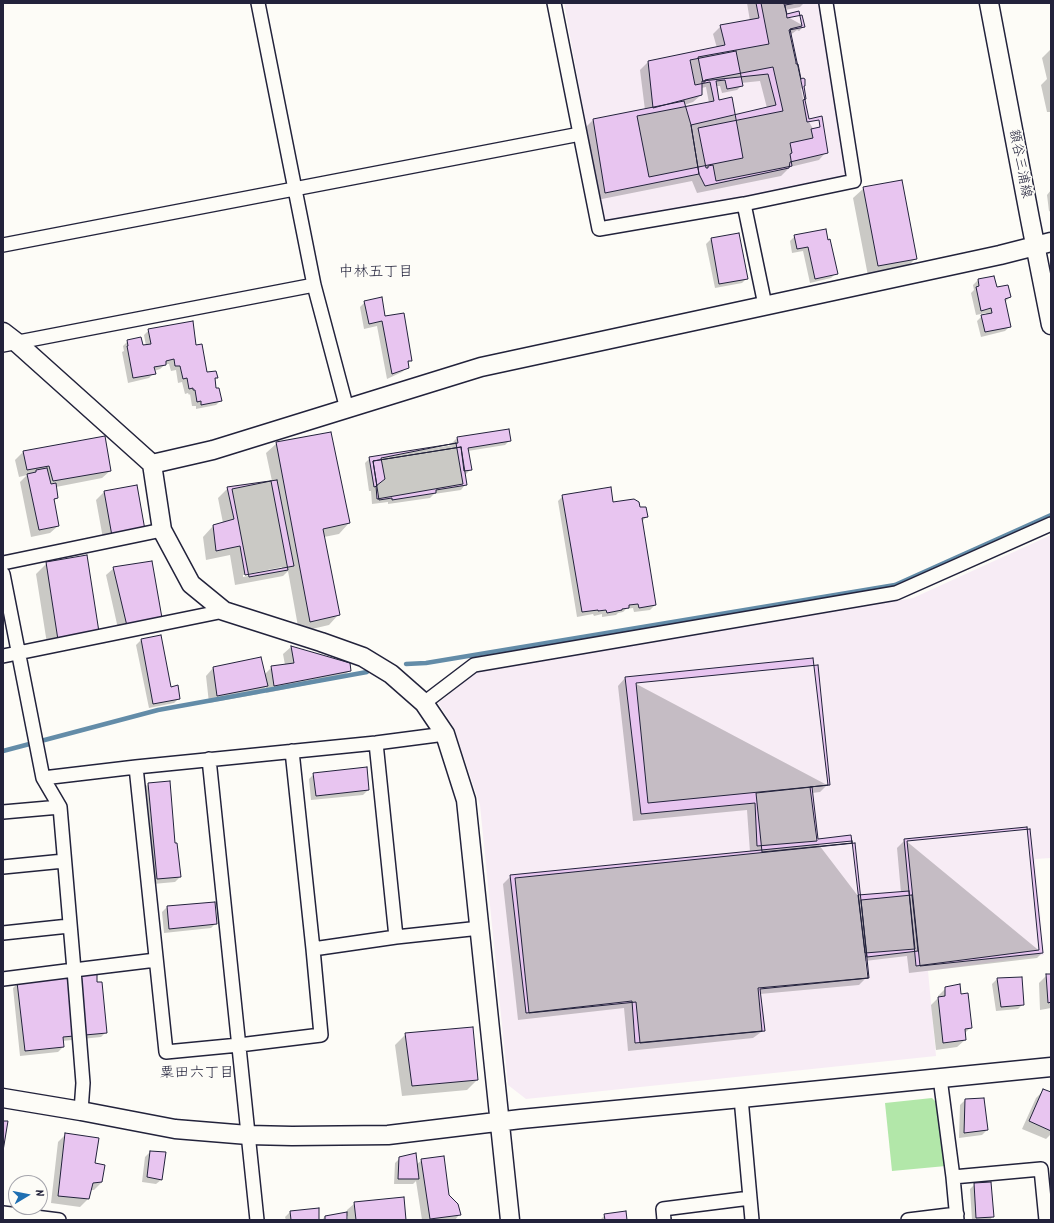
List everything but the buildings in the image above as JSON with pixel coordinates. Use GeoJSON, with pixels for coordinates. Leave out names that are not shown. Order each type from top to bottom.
{"type":"FeatureCollection","features":[{"type":"Feature","properties":{"kind":"street"},"geometry":{"type":"LineString","coordinates":[[258,3],[314,285],[347,409]]}},
{"type":"Feature","properties":{"kind":"street"},"geometry":{"type":"LineString","coordinates":[[554,3],[599,229],[744,204],[854,182],[826,3]]}},
{"type":"Feature","properties":{"kind":"street","name":"額谷三浦線"},"geometry":{"type":"LineString","coordinates":[[989,3],[1043,244],[1051,325]]}},
{"type":"Feature","properties":{"kind":"street"},"geometry":{"type":"LineString","coordinates":[[3,245],[580,134]]}},
{"type":"Feature","properties":{"kind":"street"},"geometry":{"type":"LineString","coordinates":[[744,204],[765,305]]}},
{"type":"Feature","properties":{"kind":"street"},"geometry":{"type":"LineString","coordinates":[[152,464],[213,450],[481,367],[1043,244]]}},
{"type":"Feature","properties":{"kind":"street"},"geometry":{"type":"LineString","coordinates":[[7,340],[314,285]]}},
{"type":"Feature","properties":{"kind":"street"},"geometry":{"type":"LineString","coordinates":[[7,340],[152,464],[162,530],[190,584],[224,611],[321,642],[362,657],[391,674],[424,703],[445,734],[466,800],[501,1121],[510,1220]]}},
{"type":"Feature","properties":{"kind":"street"},"geometry":{"type":"LineString","coordinates":[[424,703],[474,665],[896,593],[1051,524]]}},
{"type":"Feature","properties":{"kind":"street"},"geometry":{"type":"LineString","coordinates":[[3,562],[162,530]]}},
{"type":"Feature","properties":{"kind":"street"},"geometry":{"type":"LineString","coordinates":[[3,574],[43,778],[60,807],[83,1083],[81,1111]]}},
{"type":"Feature","properties":{"kind":"street"},"geometry":{"type":"LineString","coordinates":[[3,656],[224,611]]}},
{"type":"Feature","properties":{"kind":"street"},"geometry":{"type":"LineString","coordinates":[[43,778],[209,759],[376,743],[445,734]]}},
{"type":"Feature","properties":{"kind":"street"},"geometry":{"type":"LineString","coordinates":[[376,743],[396,937]]}},
{"type":"Feature","properties":{"kind":"street"},"geometry":{"type":"LineString","coordinates":[[136,767],[166,1052],[239,1045],[321,1035],[314,949],[292,751]]}},
{"type":"Feature","properties":{"kind":"street"},"geometry":{"type":"LineString","coordinates":[[209,759],[257,1220]]}},
{"type":"Feature","properties":{"kind":"street"},"geometry":{"type":"LineString","coordinates":[[3,812],[60,807]]}},
{"type":"Feature","properties":{"kind":"street"},"geometry":{"type":"LineString","coordinates":[[3,867],[64,861]]}},
{"type":"Feature","properties":{"kind":"street"},"geometry":{"type":"LineString","coordinates":[[3,933],[69,926]]}},
{"type":"Feature","properties":{"kind":"street"},"geometry":{"type":"LineString","coordinates":[[314,949],[396,937],[480,928]]}},
{"type":"Feature","properties":{"kind":"street"},"geometry":{"type":"LineString","coordinates":[[3,979],[156,960]]}},
{"type":"Feature","properties":{"kind":"street"},"geometry":{"type":"LineString","coordinates":[[3,1098],[175,1129],[248,1135],[388,1135],[501,1121],[1051,1067]]}},
{"type":"Feature","properties":{"kind":"street"},"geometry":{"type":"LineString","coordinates":[[908,1220],[957,1217],[940,1078]]}},
{"type":"Feature","properties":{"kind":"street"},"geometry":{"type":"LineString","coordinates":[[741,1098],[752,1220]]}},
{"type":"Feature","properties":{"kind":"street"},"geometry":{"type":"LineString","coordinates":[[953,1177],[1041,1169],[1046,1220]]}},
{"type":"Feature","properties":{"kind":"street"},"geometry":{"type":"LineString","coordinates":[[664,1220],[663,1209],[750,1198]]}},
{"type":"Feature","properties":{"kind":"street"},"geometry":{"type":"LineString","coordinates":[[3,1213],[59,1220]]}},
{"type":"Feature","properties":{"kind":"shaded area"},"geometry":{"type":"Polygon","coordinates":[[[564,3],[819,3],[848,177],[605,222],[564,3]]]}},
{"type":"Feature","properties":{"kind":"shaded area"},"geometry":{"type":"Polygon","coordinates":[[[1051,535],[1051,858],[1035,859],[1044,955],[928,971],[936,1056],[526,1099],[508,1085],[480,805],[454,728],[438,703],[477,672],[913,598],[1051,535]]]}},
{"type":"Feature","properties":{"kind":"green space"},"geometry":{"type":"Polygon","coordinates":[[[932,1098],[939,1105],[946,1166],[892,1171],[885,1103],[932,1098]]]}},
{"type":"Feature","properties":{"kind":"waterway"},"geometry":{"type":"LineString","coordinates":[[406,664],[426,663],[895,585],[1051,515]]}},
{"type":"Feature","properties":{"kind":"waterway"},"geometry":{"type":"LineString","coordinates":[[3,751],[158,710],[367,672]]}},
{"type":"Feature","properties":{"kind":"district","name":"中林五丁目"},"geometry":{"type":"Point","coordinates":[376,273]}},
{"type":"Feature","properties":{"kind":"district","name":"粟田六丁目"},"geometry":{"type":"Point","coordinates":[197,1074]}}]}
